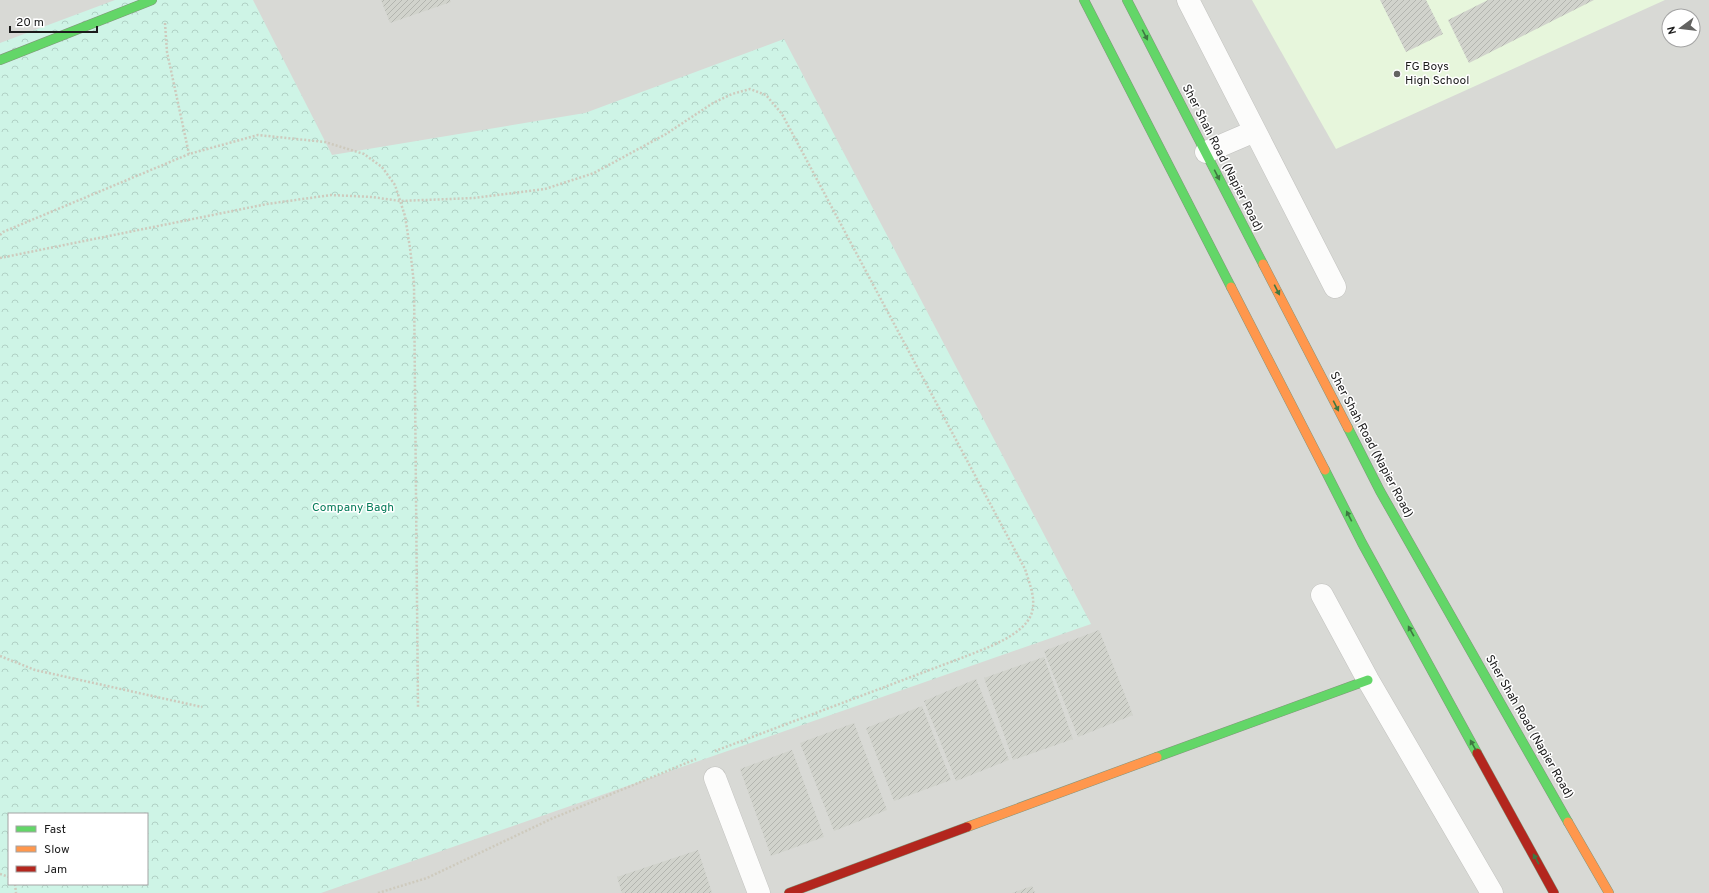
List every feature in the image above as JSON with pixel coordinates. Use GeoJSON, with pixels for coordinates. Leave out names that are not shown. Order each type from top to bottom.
{"type":"FeatureCollection","features":[{"type":"Feature","properties":{"kind":"main road"},"geometry":{"type":"LineString","coordinates":[[0,60],[152,0]]}},
{"type":"Feature","properties":{"kind":"main road"},"geometry":{"type":"LineString","coordinates":[[1084,0],[1362,543],[1554,893]]}},
{"type":"Feature","properties":{"kind":"main road","name":"Sher Shah Road (Napier Road)"},"geometry":{"type":"LineString","coordinates":[[1127,0],[1380,491],[1609,893]]}},
{"type":"Feature","properties":{"kind":"main road"},"geometry":{"type":"LineString","coordinates":[[789,893],[1368,680]]}},
{"type":"Feature","properties":{"kind":"street"},"geometry":{"type":"LineString","coordinates":[[1188,0],[1335,287]]}},
{"type":"Feature","properties":{"kind":"street"},"geometry":{"type":"LineString","coordinates":[[1206,152],[1255,130]]}},
{"type":"Feature","properties":{"kind":"street"},"geometry":{"type":"LineString","coordinates":[[1322,595],[1368,680],[1492,893]]}},
{"type":"Feature","properties":{"kind":"street"},"geometry":{"type":"LineString","coordinates":[[715,778],[759,893]]}},
{"type":"Feature","properties":{"kind":"path"},"geometry":{"type":"LineString","coordinates":[[165,22],[167,52],[189,154]]}},
{"type":"Feature","properties":{"kind":"path"},"geometry":{"type":"LineString","coordinates":[[0,258],[267,204],[331,196],[372,197],[400,201],[474,198],[545,189],[594,173],[666,134],[713,103],[732,94],[750,89],[766,95],[782,114],[1025,569],[1033,594],[1032,612],[1020,629],[1004,640],[964,658],[712,752]]}},
{"type":"Feature","properties":{"kind":"path"},"geometry":{"type":"LineString","coordinates":[[0,235],[1,232],[189,154],[258,135],[325,142],[364,154],[382,167],[395,185],[400,201],[410,248],[414,284],[418,707]]}},
{"type":"Feature","properties":{"kind":"path"},"geometry":{"type":"LineString","coordinates":[[0,656],[35,670],[202,707]]}},
{"type":"Feature","properties":{"kind":"path"},"geometry":{"type":"LineString","coordinates":[[378,893],[427,878],[551,819],[698,758]]}},
{"type":"Feature","properties":{"kind":"shaded area"},"geometry":{"type":"Polygon","coordinates":[[[0,0],[1709,0],[1709,893],[0,893],[0,0]]]}},
{"type":"Feature","properties":{"kind":"shaded area","name":"FG Boys High School"},"geometry":{"type":"Polygon","coordinates":[[[1252,0],[1665,0],[1336,149],[1252,0]]]}},
{"type":"Feature","properties":{"kind":"green space","name":"Company Bagh"},"geometry":{"type":"Polygon","coordinates":[[[115,0],[253,0],[332,155],[585,113],[784,39],[1091,624],[321,893],[0,893],[0,43],[115,0]]]}},
{"type":"Feature","properties":{"kind":"building"},"geometry":{"type":"Polygon","coordinates":[[[381,0],[450,0],[451,2],[390,23],[381,0]]]}},
{"type":"Feature","properties":{"kind":"building"},"geometry":{"type":"Polygon","coordinates":[[[1380,0],[1426,0],[1443,34],[1406,52],[1380,0]]]}},
{"type":"Feature","properties":{"kind":"building"},"geometry":{"type":"Polygon","coordinates":[[[1488,0],[1594,0],[1469,63],[1448,20],[1488,0]]]}},
{"type":"Feature","properties":{"kind":"building"},"geometry":{"type":"Polygon","coordinates":[[[1099,630],[1133,715],[1078,737],[1044,651],[1099,630]]]}},
{"type":"Feature","properties":{"kind":"building"},"geometry":{"type":"Polygon","coordinates":[[[1044,657],[1073,739],[1013,760],[984,678],[1044,657]]]}},
{"type":"Feature","properties":{"kind":"building"},"geometry":{"type":"Polygon","coordinates":[[[976,679],[1009,760],[956,781],[924,701],[976,679]]]}},
{"type":"Feature","properties":{"kind":"building"},"geometry":{"type":"Polygon","coordinates":[[[922,706],[951,780],[894,801],[866,728],[922,706]]]}},
{"type":"Feature","properties":{"kind":"building"},"geometry":{"type":"Polygon","coordinates":[[[854,723],[887,810],[834,831],[800,743],[854,723]]]}},
{"type":"Feature","properties":{"kind":"building"},"geometry":{"type":"Polygon","coordinates":[[[792,750],[824,837],[771,856],[740,769],[792,750]]]}},
{"type":"Feature","properties":{"kind":"building"},"geometry":{"type":"Polygon","coordinates":[[[698,850],[712,893],[622,893],[617,877],[698,850]]]}},
{"type":"Feature","properties":{"kind":"building"},"geometry":{"type":"Polygon","coordinates":[[[1032,886],[1035,893],[1012,893],[1032,886]]]}},
{"type":"Feature","properties":{"kind":"traffic: fast"},"geometry":{"type":"LineString","coordinates":[[0,60],[152,0]]}},
{"type":"Feature","properties":{"kind":"traffic: fast"},"geometry":{"type":"LineString","coordinates":[[1084,0],[1231,287]]}},
{"type":"Feature","properties":{"kind":"traffic: fast"},"geometry":{"type":"LineString","coordinates":[[1127,0],[1263,264]]}},
{"type":"Feature","properties":{"kind":"traffic: fast"},"geometry":{"type":"LineString","coordinates":[[1348,428],[1380,491],[1568,822]]}},
{"type":"Feature","properties":{"kind":"traffic: fast"},"geometry":{"type":"LineString","coordinates":[[1325,470],[1362,543],[1477,753]]}},
{"type":"Feature","properties":{"kind":"traffic: fast"},"geometry":{"type":"LineString","coordinates":[[1157,757],[1368,680]]}},
{"type":"Feature","properties":{"kind":"traffic: slow"},"geometry":{"type":"LineString","coordinates":[[1263,264],[1348,428]]}},
{"type":"Feature","properties":{"kind":"traffic: slow"},"geometry":{"type":"LineString","coordinates":[[1231,287],[1325,470]]}},
{"type":"Feature","properties":{"kind":"traffic: slow"},"geometry":{"type":"LineString","coordinates":[[967,827],[1157,757]]}},
{"type":"Feature","properties":{"kind":"traffic: slow"},"geometry":{"type":"LineString","coordinates":[[1568,822],[1609,893]]}},
{"type":"Feature","properties":{"kind":"traffic: jam"},"geometry":{"type":"LineString","coordinates":[[1477,753],[1554,893]]}},
{"type":"Feature","properties":{"kind":"traffic: jam"},"geometry":{"type":"LineString","coordinates":[[789,893],[967,827]]}},
{"type":"Feature","properties":{"kind":"place","name":"FG Boys High School"},"geometry":{"type":"Point","coordinates":[1397,74]}}]}
